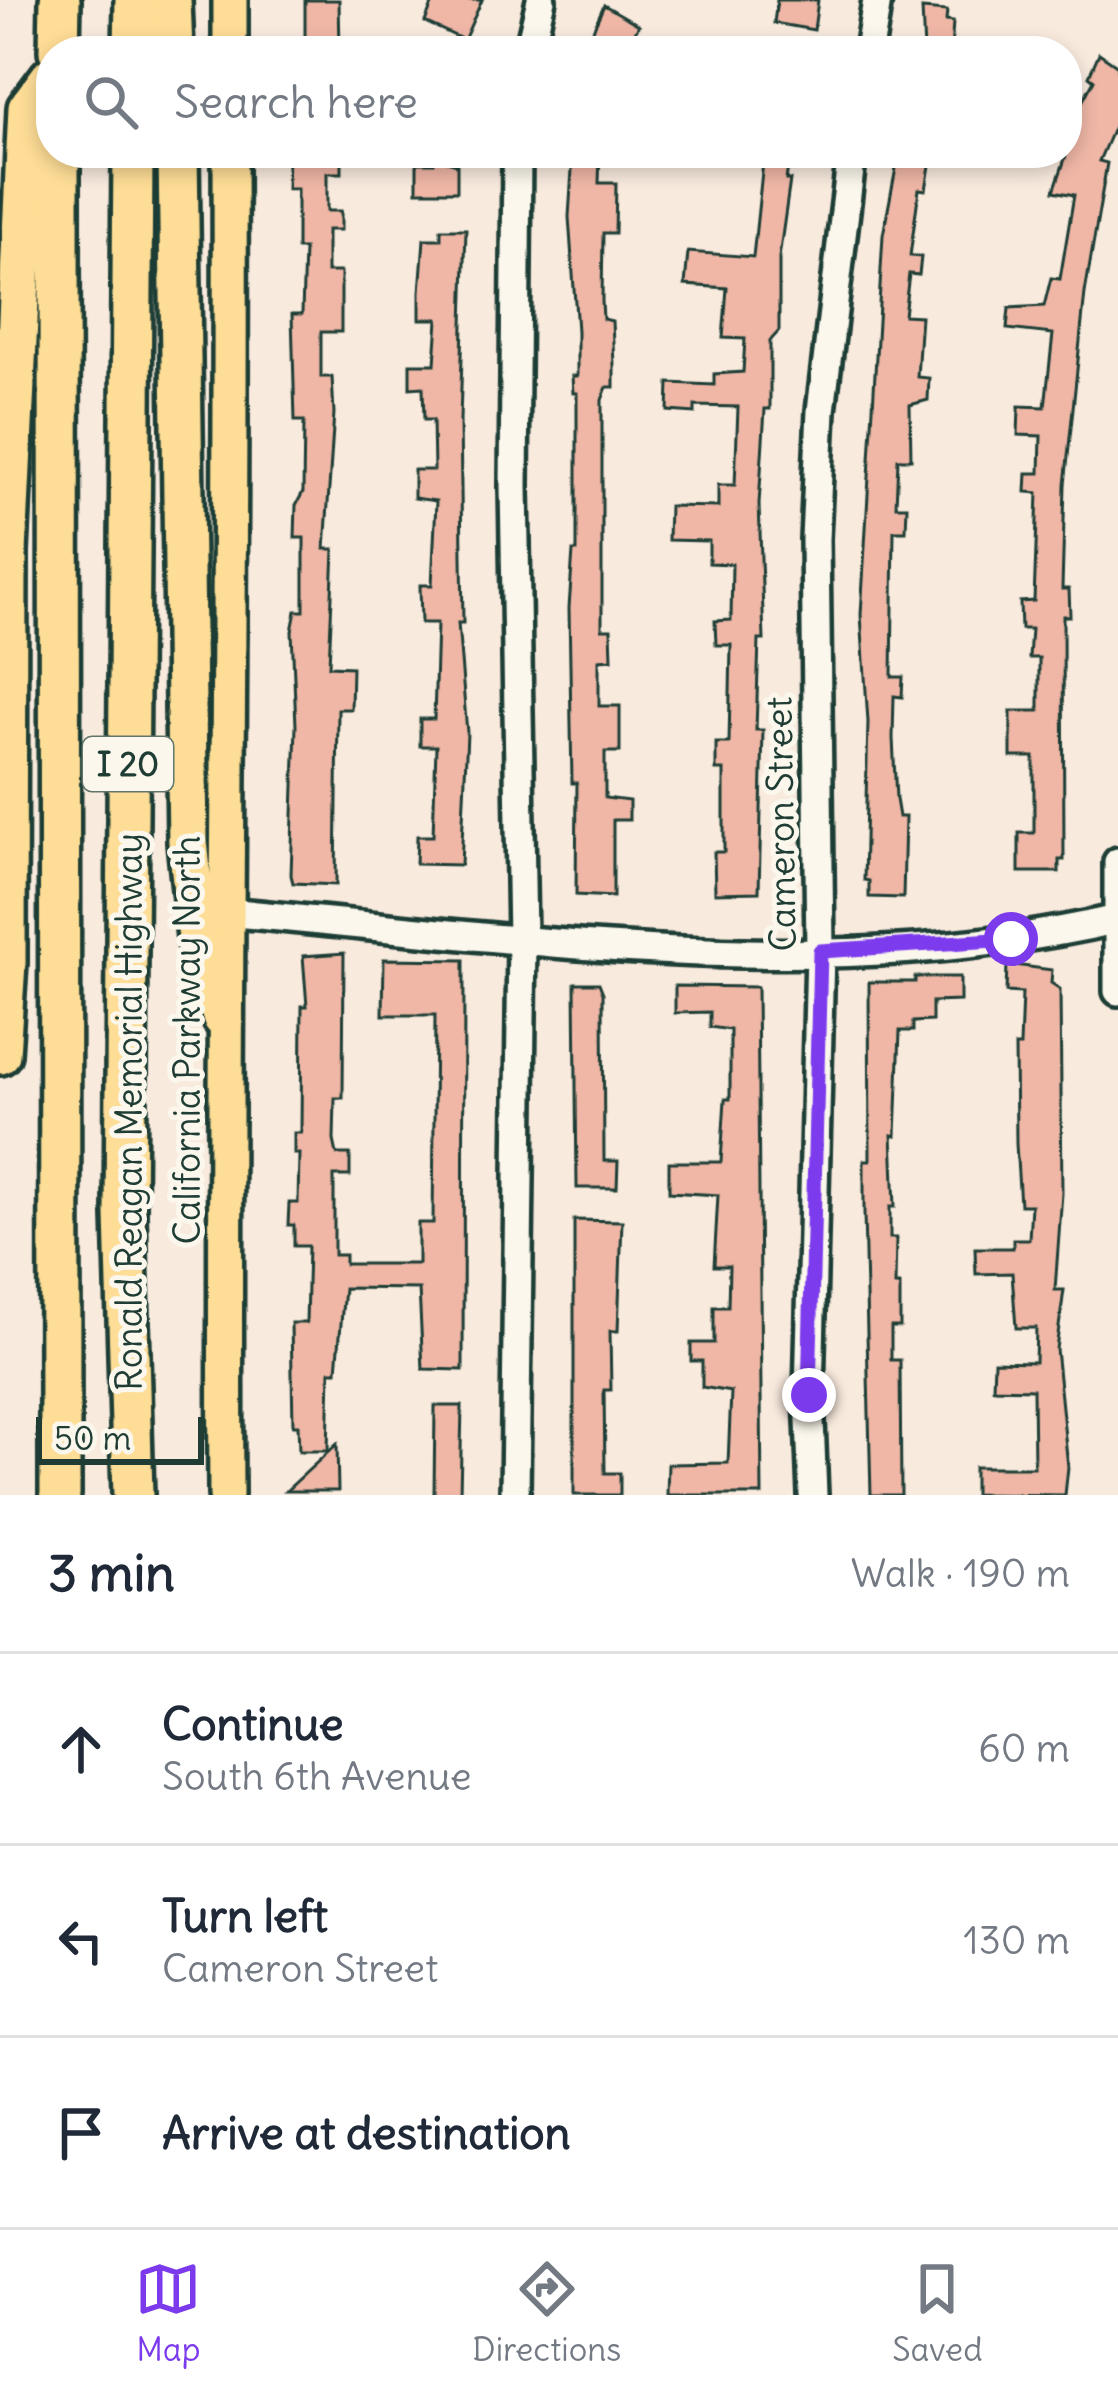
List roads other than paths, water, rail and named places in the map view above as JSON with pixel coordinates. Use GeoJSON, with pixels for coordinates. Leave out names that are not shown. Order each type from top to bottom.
{"type":"FeatureCollection","features":[{"type":"Feature","properties":{"kind":"highway"},"geometry":{"type":"LineString","coordinates":[[59,0],[59,36]]}},
{"type":"Feature","properties":{"kind":"highway"},"geometry":{"type":"LineString","coordinates":[[134,36],[135,0]]}},
{"type":"Feature","properties":{"kind":"highway"},"geometry":{"type":"LineString","coordinates":[[171,0],[172,36]]}},
{"type":"Feature","properties":{"kind":"highway"},"geometry":{"type":"LineString","coordinates":[[0,1054],[6,963],[8,552],[28,108],[36,97]]}},
{"type":"Feature","properties":{"kind":"highway","name":"Ronald Reagan Memorial Highway"},"geometry":{"type":"LineString","coordinates":[[59,168],[59,1495]]}},
{"type":"Feature","properties":{"kind":"highway","name":"Ronald Reagan Memorial Highway"},"geometry":{"type":"LineString","coordinates":[[133,1495],[125,1214],[134,168]]}},
{"type":"Feature","properties":{"kind":"highway"},"geometry":{"type":"LineString","coordinates":[[178,168],[188,842],[200,957],[223,1018]]}},
{"type":"Feature","properties":{"kind":"main road"},"geometry":{"type":"LineString","coordinates":[[230,0],[230,36]]}},
{"type":"Feature","properties":{"kind":"main road","name":"California Parkway North"},"geometry":{"type":"LineString","coordinates":[[226,1495],[223,1018],[232,552],[230,168]]}},
{"type":"Feature","properties":{"kind":"street"},"geometry":{"type":"LineString","coordinates":[[533,36],[541,0]]}},
{"type":"Feature","properties":{"kind":"street"},"geometry":{"type":"LineString","coordinates":[[872,36],[878,0]]}},
{"type":"Feature","properties":{"kind":"street"},"geometry":{"type":"LineString","coordinates":[[515,1495],[522,938],[514,486],[517,168]]}},
{"type":"Feature","properties":{"kind":"street","name":"Cameron Street"},"geometry":{"type":"LineString","coordinates":[[813,1495],[809,1395],[820,951],[815,539],[821,411],[850,168]]}},
{"type":"Feature","properties":{"kind":"street"},"geometry":{"type":"LineString","coordinates":[[1118,862],[1118,991]]}},
{"type":"Feature","properties":{"kind":"street"},"geometry":{"type":"LineString","coordinates":[[225,912],[522,938],[820,951],[1011,939],[1118,919]]}}]}
